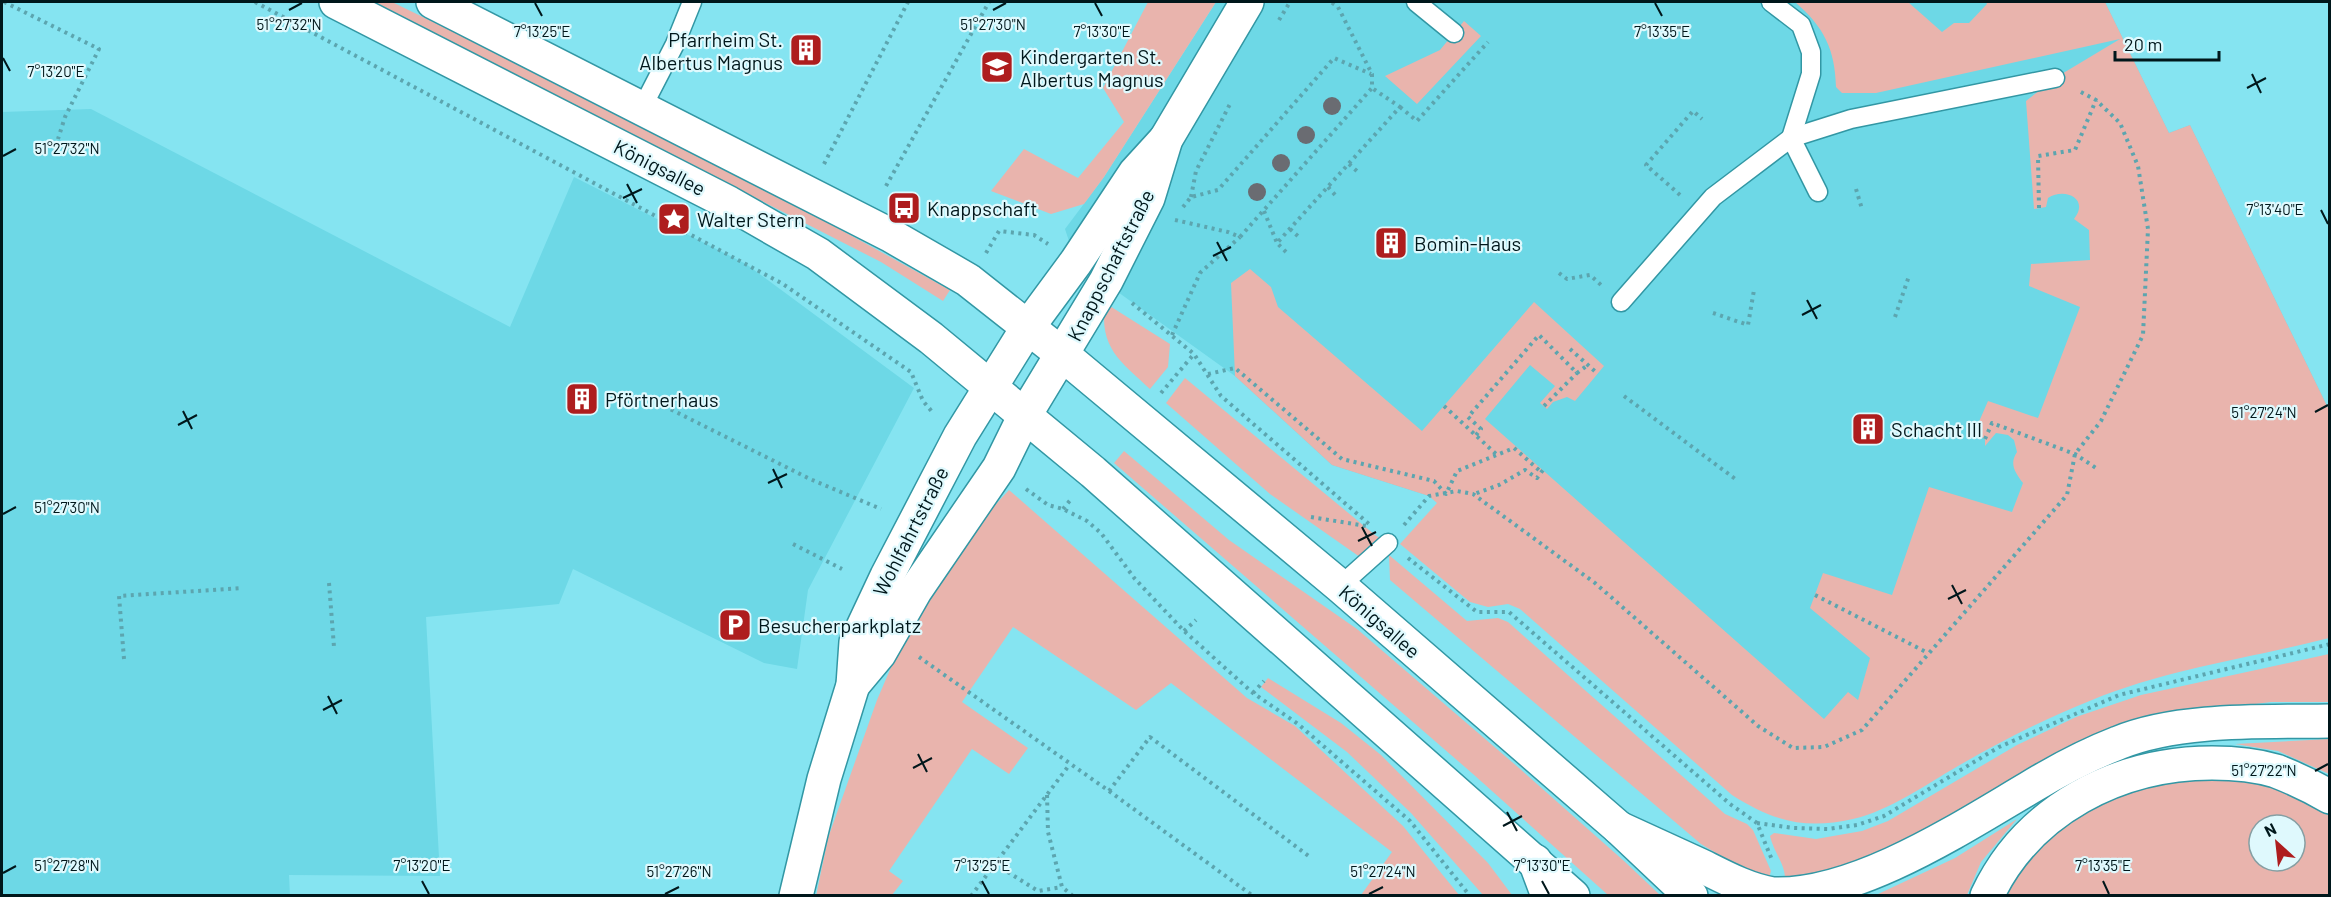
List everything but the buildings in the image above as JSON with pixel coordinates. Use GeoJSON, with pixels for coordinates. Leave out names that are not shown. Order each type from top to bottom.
{"type":"FeatureCollection","features":[{"type":"Feature","properties":{"kind":"main road","name":"Königsallee"},"geometry":{"type":"LineString","coordinates":[[336,2],[729,203],[818,254],[992,387],[1093,472],[1573,896]]}},
{"type":"Feature","properties":{"kind":"main road","name":"Königsallee"},"geometry":{"type":"LineString","coordinates":[[433,2],[890,236],[968,280],[1063,355],[1340,586],[1619,828],[1691,896]]}},
{"type":"Feature","properties":{"kind":"main road","name":"Knappschaftstraße"},"geometry":{"type":"LineString","coordinates":[[1028,327],[1076,262],[1135,173],[1166,139],[1247,2]]}},
{"type":"Feature","properties":{"kind":"main road","name":"Knappschaftstraße"},"geometry":{"type":"LineString","coordinates":[[1063,355],[1106,281],[1148,198],[1166,139]]}},
{"type":"Feature","properties":{"kind":"main road"},"geometry":{"type":"LineString","coordinates":[[992,387],[1028,327]]}},
{"type":"Feature","properties":{"kind":"main road"},"geometry":{"type":"LineString","coordinates":[[1025,415],[1063,355]]}},
{"type":"Feature","properties":{"kind":"main road","name":"Wohlfahrtstraße"},"geometry":{"type":"LineString","coordinates":[[796,896],[824,778],[852,684],[856,642],[886,576],[960,436],[992,387]]}},
{"type":"Feature","properties":{"kind":"main road","name":"Wohlfahrtstraße"},"geometry":{"type":"LineString","coordinates":[[852,684],[879,654],[915,591],[999,468],[1025,415]]}},
{"type":"Feature","properties":{"kind":"main road"},"geometry":{"type":"LineString","coordinates":[[1619,828],[1737,883],[1774,894],[1817,893],[1855,884],[1944,841],[2038,782],[2121,741],[2170,729],[2221,723],[2330,721]]}},
{"type":"Feature","properties":{"kind":"main road"},"geometry":{"type":"LineString","coordinates":[[1987,896],[2018,847],[2059,808],[2106,782],[2146,770],[2187,763],[2230,763],[2274,771],[2315,788],[2330,797]]}},
{"type":"Feature","properties":{"kind":"main road"},"geometry":{"type":"LineString","coordinates":[[1536,861],[1548,896]]}},
{"type":"Feature","properties":{"kind":"lane"},"geometry":{"type":"LineString","coordinates":[[642,108],[675,44],[692,2]]}},
{"type":"Feature","properties":{"kind":"lane"},"geometry":{"type":"LineString","coordinates":[[1416,2],[1454,33]]}},
{"type":"Feature","properties":{"kind":"lane"},"geometry":{"type":"LineString","coordinates":[[1771,2],[1801,25],[1812,52],[1811,74],[1791,138],[1818,192]]}},
{"type":"Feature","properties":{"kind":"lane"},"geometry":{"type":"LineString","coordinates":[[1621,302],[1713,196],[1791,138],[1851,119],[2055,78]]}},
{"type":"Feature","properties":{"kind":"lane"},"geometry":{"type":"LineString","coordinates":[[1340,586],[1388,543]]}},
{"type":"Feature","properties":{"kind":"path"},"geometry":{"type":"LineString","coordinates":[[4,2],[99,49],[65,117],[58,139]]}},
{"type":"Feature","properties":{"kind":"path"},"geometry":{"type":"LineString","coordinates":[[255,2],[783,284],[911,372],[929,410],[960,436]]}},
{"type":"Feature","properties":{"kind":"path"},"geometry":{"type":"LineString","coordinates":[[809,194],[908,2]]}},
{"type":"Feature","properties":{"kind":"path"},"geometry":{"type":"LineString","coordinates":[[886,186],[989,2]]}},
{"type":"Feature","properties":{"kind":"path"},"geometry":{"type":"LineString","coordinates":[[1273,29],[1290,2]]}},
{"type":"Feature","properties":{"kind":"path"},"geometry":{"type":"LineString","coordinates":[[1172,335],[1200,273],[1240,237],[1372,88],[1372,74],[1338,7],[1331,2]]}},
{"type":"Feature","properties":{"kind":"path"},"geometry":{"type":"LineString","coordinates":[[1372,88],[1417,121],[1488,42]]}},
{"type":"Feature","properties":{"kind":"path"},"geometry":{"type":"LineString","coordinates":[[1191,197],[1218,190],[1334,58],[1372,74]]}},
{"type":"Feature","properties":{"kind":"path"},"geometry":{"type":"LineString","coordinates":[[1388,543],[1430,496],[1457,491],[1473,494],[1595,583],[1758,726],[1794,748],[1824,747],[1862,730],[2067,495],[2075,454],[2101,421],[2143,335],[2148,229],[2138,166],[2120,123],[2096,100],[2055,78]]}},
{"type":"Feature","properties":{"kind":"path"},"geometry":{"type":"LineString","coordinates":[[1173,220],[1191,197],[1196,171],[1235,94]]}},
{"type":"Feature","properties":{"kind":"path"},"geometry":{"type":"LineString","coordinates":[[2039,208],[2038,156],[2075,150],[2096,100]]}},
{"type":"Feature","properties":{"kind":"path"},"geometry":{"type":"LineString","coordinates":[[1277,243],[1400,107]]}},
{"type":"Feature","properties":{"kind":"path"},"geometry":{"type":"LineString","coordinates":[[1698,212],[1646,165],[1693,111],[1702,119]]}},
{"type":"Feature","properties":{"kind":"path"},"geometry":{"type":"LineString","coordinates":[[1349,164],[1359,173]]}},
{"type":"Feature","properties":{"kind":"path"},"geometry":{"type":"LineString","coordinates":[[1328,188],[1337,197]]}},
{"type":"Feature","properties":{"kind":"path"},"geometry":{"type":"LineString","coordinates":[[1856,189],[1862,209]]}},
{"type":"Feature","properties":{"kind":"path"},"geometry":{"type":"LineString","coordinates":[[1264,211],[1277,243],[1286,252]]}},
{"type":"Feature","properties":{"kind":"path"},"geometry":{"type":"LineString","coordinates":[[1202,226],[1240,237]]}},
{"type":"Feature","properties":{"kind":"path"},"geometry":{"type":"LineString","coordinates":[[1290,229],[1300,238]]}},
{"type":"Feature","properties":{"kind":"path"},"geometry":{"type":"LineString","coordinates":[[968,280],[999,231],[1034,235],[1076,262]]}},
{"type":"Feature","properties":{"kind":"path"},"geometry":{"type":"LineString","coordinates":[[1559,273],[1567,279],[1590,275],[1621,302]]}},
{"type":"Feature","properties":{"kind":"path"},"geometry":{"type":"LineString","coordinates":[[1895,317],[1908,276]]}},
{"type":"Feature","properties":{"kind":"path"},"geometry":{"type":"LineString","coordinates":[[1106,281],[1194,354],[1221,396],[1388,543],[1477,612],[1509,612],[1730,804],[1757,823],[1776,872],[1774,894]]}},
{"type":"Feature","properties":{"kind":"path"},"geometry":{"type":"LineString","coordinates":[[1713,313],[1748,325],[1754,290]]}},
{"type":"Feature","properties":{"kind":"path"},"geometry":{"type":"LineString","coordinates":[[1476,435],[1481,429],[1468,417],[1539,335],[1577,373]]}},
{"type":"Feature","properties":{"kind":"path"},"geometry":{"type":"LineString","coordinates":[[1570,349],[1598,374]]}},
{"type":"Feature","properties":{"kind":"path"},"geometry":{"type":"LineString","coordinates":[[1544,406],[1588,365]]}},
{"type":"Feature","properties":{"kind":"path"},"geometry":{"type":"LineString","coordinates":[[1208,374],[1235,368],[1342,459],[1434,481],[1446,494]]}},
{"type":"Feature","properties":{"kind":"path"},"geometry":{"type":"LineString","coordinates":[[644,396],[810,479],[881,509]]}},
{"type":"Feature","properties":{"kind":"path"},"geometry":{"type":"LineString","coordinates":[[1624,396],[1738,481]]}},
{"type":"Feature","properties":{"kind":"path"},"geometry":{"type":"LineString","coordinates":[[1444,406],[1496,454]]}},
{"type":"Feature","properties":{"kind":"path"},"geometry":{"type":"LineString","coordinates":[[1985,439],[1992,423],[2075,454],[2096,468]]}},
{"type":"Feature","properties":{"kind":"path"},"geometry":{"type":"LineString","coordinates":[[1446,494],[1457,471],[1514,448],[1539,470],[1543,470],[1537,478],[1525,470],[1499,485],[1473,494]]}},
{"type":"Feature","properties":{"kind":"path"},"geometry":{"type":"LineString","coordinates":[[999,468],[1048,505],[1063,509],[1087,521],[1101,533],[1135,579],[1184,631],[1253,693],[1298,724],[1410,821],[1470,896]]}},
{"type":"Feature","properties":{"kind":"path"},"geometry":{"type":"LineString","coordinates":[[794,544],[842,569]]}},
{"type":"Feature","properties":{"kind":"path"},"geometry":{"type":"LineString","coordinates":[[329,583],[334,647]]}},
{"type":"Feature","properties":{"kind":"path"},"geometry":{"type":"LineString","coordinates":[[124,659],[119,596],[243,588]]}},
{"type":"Feature","properties":{"kind":"path"},"geometry":{"type":"LineString","coordinates":[[1815,595],[1928,653]]}},
{"type":"Feature","properties":{"kind":"path"},"geometry":{"type":"LineString","coordinates":[[1184,631],[1196,620]]}},
{"type":"Feature","properties":{"kind":"path"},"geometry":{"type":"LineString","coordinates":[[919,657],[1253,896]]}},
{"type":"Feature","properties":{"kind":"path"},"geometry":{"type":"LineString","coordinates":[[1253,693],[1264,681]]}},
{"type":"Feature","properties":{"kind":"path"},"geometry":{"type":"LineString","coordinates":[[1109,791],[1150,737],[1310,857]]}},
{"type":"Feature","properties":{"kind":"path"},"geometry":{"type":"LineString","coordinates":[[971,896],[1070,764]]}},
{"type":"Feature","properties":{"kind":"path"},"geometry":{"type":"LineString","coordinates":[[1047,794],[1048,832],[1062,887],[1073,896]]}},
{"type":"Feature","properties":{"kind":"path"},"geometry":{"type":"LineString","coordinates":[[995,864],[1038,891],[1062,887]]}},
{"type":"Feature","properties":{"kind":"shaded area"},"geometry":{"type":"Polygon","coordinates":[[[371,2],[392,2],[466,38],[823,220],[950,290],[943,301],[881,262],[371,2]]]}},
{"type":"Feature","properties":{"kind":"shaded area"},"geometry":{"type":"Polygon","coordinates":[[[1148,2],[1216,2],[1104,177],[1084,204],[1051,214],[991,191],[1024,149],[1078,178],[1124,122],[1103,88],[1148,2]]]}},
{"type":"Feature","properties":{"kind":"shaded area"},"geometry":{"type":"Polygon","coordinates":[[[1216,2],[2105,2],[2169,133],[2190,125],[2329,410],[1793,784],[1429,496],[1332,465],[1235,376],[1076,262],[1065,229],[1104,177],[1216,2]]]}},
{"type":"Feature","properties":{"kind":"shaded area"},"geometry":{"type":"Polygon","coordinates":[[[1795,2],[1908,2],[1942,32],[1954,23],[1969,23],[1987,4],[1986,2],[2105,2],[2169,133],[2190,125],[2329,410],[2329,638],[2179,672],[2092,700],[2008,739],[1907,796],[1867,815],[1820,824],[1790,821],[1761,811],[1732,795],[1520,609],[1508,604],[1488,607],[1470,602],[1400,544],[1437,503],[1429,496],[1332,465],[1235,376],[1231,283],[1250,269],[1271,287],[1278,307],[1422,431],[1534,302],[1604,366],[1575,401],[1567,397],[1553,402],[1547,409],[1540,403],[1555,386],[1530,365],[1485,419],[1824,719],[1848,692],[1858,700],[1870,658],[1810,608],[1823,573],[1892,595],[1929,487],[2012,512],[2023,483],[2014,468],[2013,460],[2017,452],[2014,440],[2008,435],[1996,433],[1985,446],[1985,439],[1978,435],[1978,424],[1988,401],[2038,418],[2080,307],[2029,286],[2031,264],[2090,260],[2089,230],[2074,219],[2079,206],[2073,197],[2055,195],[2048,198],[2046,207],[2034,209],[2026,101],[2055,78],[2120,39],[1876,93],[1842,93],[1836,87],[1833,61],[1826,40],[1814,20],[1795,2]]]}},
{"type":"Feature","properties":{"kind":"shaded area"},"geometry":{"type":"Polygon","coordinates":[[[1464,21],[1481,36],[1417,104],[1385,76],[1440,50],[1464,21]]]}},
{"type":"Feature","properties":{"kind":"shaded area"},"geometry":{"type":"Polygon","coordinates":[[[91,109],[510,327],[574,177],[746,264],[914,388],[808,590],[797,669],[764,663],[573,569],[559,604],[426,617],[440,876],[289,875],[290,896],[2,895],[2,112],[91,109]]]}},
{"type":"Feature","properties":{"kind":"shaded area"},"geometry":{"type":"Polygon","coordinates":[[[1105,303],[1170,344],[1168,367],[1150,389],[1129,370],[1109,343],[1105,331],[1105,303]]]}},
{"type":"Feature","properties":{"kind":"shaded area"},"geometry":{"type":"Polygon","coordinates":[[[1185,378],[1375,535],[1388,543],[1367,562],[1270,494],[1166,403],[1185,378]]]}},
{"type":"Feature","properties":{"kind":"shaded area"},"geometry":{"type":"Polygon","coordinates":[[[1124,451],[1229,540],[1357,629],[1519,768],[1660,895],[1608,895],[1473,774],[1114,463],[1124,451]]]}},
{"type":"Feature","properties":{"kind":"shaded area"},"geometry":{"type":"Polygon","coordinates":[[[1009,490],[1247,698],[1295,726],[1403,826],[1459,895],[1361,895],[1392,852],[1171,683],[1136,710],[1013,627],[962,702],[1028,748],[1009,774],[972,749],[889,871],[903,881],[892,895],[816,896],[828,838],[877,700],[907,630],[972,530],[1009,490]]]}},
{"type":"Feature","properties":{"kind":"shaded area"},"geometry":{"type":"Polygon","coordinates":[[[1389,555],[1467,621],[1498,618],[1508,622],[1725,814],[1747,824],[1753,830],[1771,871],[1769,878],[1739,867],[1701,844],[1390,580],[1389,555]]]}},
{"type":"Feature","properties":{"kind":"shaded area"},"geometry":{"type":"Polygon","coordinates":[[[2329,654],[2329,702],[2271,702],[2192,712],[1946,821],[1832,876],[1785,880],[1784,869],[1770,836],[1774,833],[1816,839],[1862,831],[1888,821],[2017,745],[2076,717],[2141,695],[2329,654]]]}},
{"type":"Feature","properties":{"kind":"shaded area"},"geometry":{"type":"Polygon","coordinates":[[[1268,678],[1341,723],[1381,755],[1488,863],[1512,895],[1483,895],[1411,813],[1347,752],[1261,687],[1268,678]]]}},
{"type":"Feature","properties":{"kind":"shaded area"},"geometry":{"type":"Polygon","coordinates":[[[2329,739],[2329,774],[2278,751],[2235,744],[2329,739]]]}},
{"type":"Feature","properties":{"kind":"shaded area"},"geometry":{"type":"Polygon","coordinates":[[[2227,778],[2271,785],[2310,803],[2329,816],[2329,895],[2004,896],[2013,879],[2037,851],[2078,815],[2119,794],[2176,779],[2227,778]]]}},
{"type":"Feature","properties":{"kind":"shaded area"},"geometry":{"type":"Polygon","coordinates":[[[2017,819],[1981,862],[1967,895],[1876,895],[1955,858],[2017,819]]]}},
{"type":"Feature","properties":{"kind":"place","name":"Pfarrheim St. Albertus Magnus"},"geometry":{"type":"Point","coordinates":[806,50]}},
{"type":"Feature","properties":{"kind":"place","name":"Kindergarten St. Albertus Magnus"},"geometry":{"type":"Point","coordinates":[997,67]}},
{"type":"Feature","properties":{"kind":"place","name":"Knappschaft"},"geometry":{"type":"Point","coordinates":[904,208]}},
{"type":"Feature","properties":{"kind":"place","name":"Walter Stern"},"geometry":{"type":"Point","coordinates":[674,219]}},
{"type":"Feature","properties":{"kind":"place","name":"Bomin-Haus"},"geometry":{"type":"Point","coordinates":[1391,243]}},
{"type":"Feature","properties":{"kind":"place","name":"Pförtnerhaus"},"geometry":{"type":"Point","coordinates":[582,399]}},
{"type":"Feature","properties":{"kind":"place","name":"Schacht III"},"geometry":{"type":"Point","coordinates":[1868,429]}},
{"type":"Feature","properties":{"kind":"place","name":"Besucherparkplatz"},"geometry":{"type":"Point","coordinates":[735,625]}}]}
